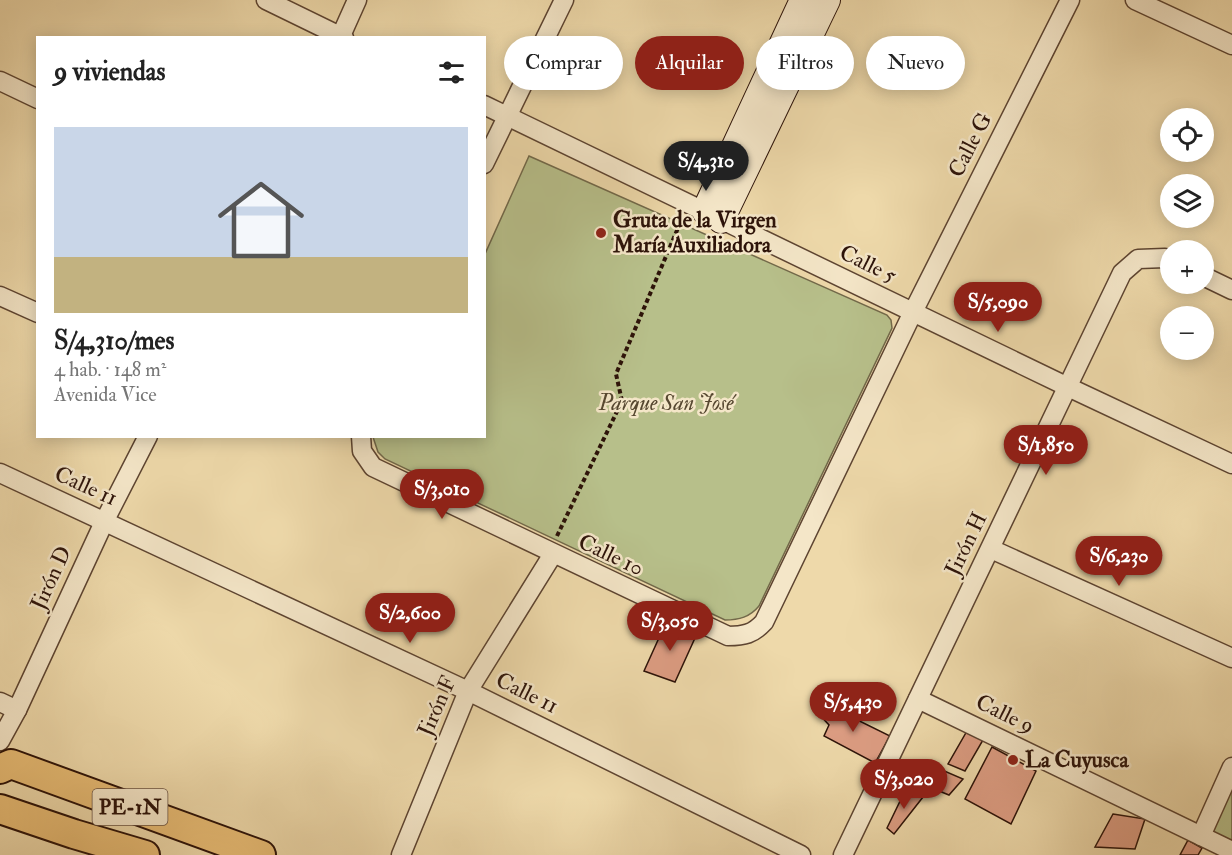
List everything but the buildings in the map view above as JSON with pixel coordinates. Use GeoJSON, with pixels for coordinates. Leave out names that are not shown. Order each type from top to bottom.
{"type":"FeatureCollection","features":[{"type":"Feature","properties":{"kind":"main road","name":"PE-1N"},"geometry":{"type":"LineString","coordinates":[[0,769],[11,764],[261,855]]}},
{"type":"Feature","properties":{"kind":"main road","name":"PE-1N"},"geometry":{"type":"LineString","coordinates":[[0,809],[145,855]]}},
{"type":"Feature","properties":{"kind":"street"},"geometry":{"type":"LineString","coordinates":[[266,0],[340,36]]}},
{"type":"Feature","properties":{"kind":"street"},"geometry":{"type":"LineString","coordinates":[[342,36],[357,0]]}},
{"type":"Feature","properties":{"kind":"street"},"geometry":{"type":"LineString","coordinates":[[486,160],[564,0]]}},
{"type":"Feature","properties":{"kind":"street"},"geometry":{"type":"LineString","coordinates":[[705,212],[803,0]]}},
{"type":"Feature","properties":{"kind":"street"},"geometry":{"type":"LineString","coordinates":[[705,212],[827,0]]}},
{"type":"Feature","properties":{"kind":"street","name":"Calle G"},"geometry":{"type":"LineString","coordinates":[[913,312],[1070,0]]}},
{"type":"Feature","properties":{"kind":"street"},"geometry":{"type":"LineString","coordinates":[[1135,0],[1232,45]]}},
{"type":"Feature","properties":{"kind":"street"},"geometry":{"type":"LineString","coordinates":[[0,81],[36,98]]}},
{"type":"Feature","properties":{"kind":"street","name":"Calle 5"},"geometry":{"type":"LineString","coordinates":[[486,106],[1232,464]]}},
{"type":"Feature","properties":{"kind":"street","name":"Jirón H"},"geometry":{"type":"LineString","coordinates":[[843,855],[1122,273],[1138,259],[1160,258]]}},
{"type":"Feature","properties":{"kind":"street"},"geometry":{"type":"LineString","coordinates":[[1214,281],[1232,290]]}},
{"type":"Feature","properties":{"kind":"street"},"geometry":{"type":"LineString","coordinates":[[0,296],[36,313]]}},
{"type":"Feature","properties":{"kind":"street","name":"Calle 10"},"geometry":{"type":"LineString","coordinates":[[361,444],[372,467],[728,636],[743,636],[756,631],[764,622],[913,312]]}},
{"type":"Feature","properties":{"kind":"street","name":"Jirón D"},"geometry":{"type":"LineString","coordinates":[[0,741],[17,710],[105,520],[147,438]]}},
{"type":"Feature","properties":{"kind":"street","name":"Calle 11"},"geometry":{"type":"LineString","coordinates":[[0,473],[468,691],[801,855]]}},
{"type":"Feature","properties":{"kind":"street"},"geometry":{"type":"LineString","coordinates":[[991,549],[1232,658]]}},
{"type":"Feature","properties":{"kind":"street","name":"Jirón F"},"geometry":{"type":"LineString","coordinates":[[401,855],[468,691],[551,553]]}},
{"type":"Feature","properties":{"kind":"street","name":"Calle 9"},"geometry":{"type":"LineString","coordinates":[[918,699],[1232,851]]}},
{"type":"Feature","properties":{"kind":"street"},"geometry":{"type":"LineString","coordinates":[[0,702],[17,710]]}},
{"type":"Feature","properties":{"kind":"street"},"geometry":{"type":"LineString","coordinates":[[1201,836],[1232,766]]}},
{"type":"Feature","properties":{"kind":"path"},"geometry":{"type":"LineString","coordinates":[[551,553],[622,401],[616,374],[705,212]]}},
{"type":"Feature","properties":{"kind":"green space","name":"Parque San José"},"geometry":{"type":"Polygon","coordinates":[[[529,156],[887,315],[891,320],[892,328],[756,610],[740,618],[725,620],[385,459],[378,452],[373,438],[486,438],[486,252],[529,156]]]}},
{"type":"Feature","properties":{"kind":"green space"},"geometry":{"type":"Polygon","coordinates":[[[1232,782],[1232,844],[1209,832],[1232,782]]]}},
{"type":"Feature","properties":{"kind":"place","name":"Gruta de la Virgen María Auxiliadora"},"geometry":{"type":"Point","coordinates":[601,233]}},
{"type":"Feature","properties":{"kind":"place","name":"La Cuyusca"},"geometry":{"type":"Point","coordinates":[1013,760]}}]}
